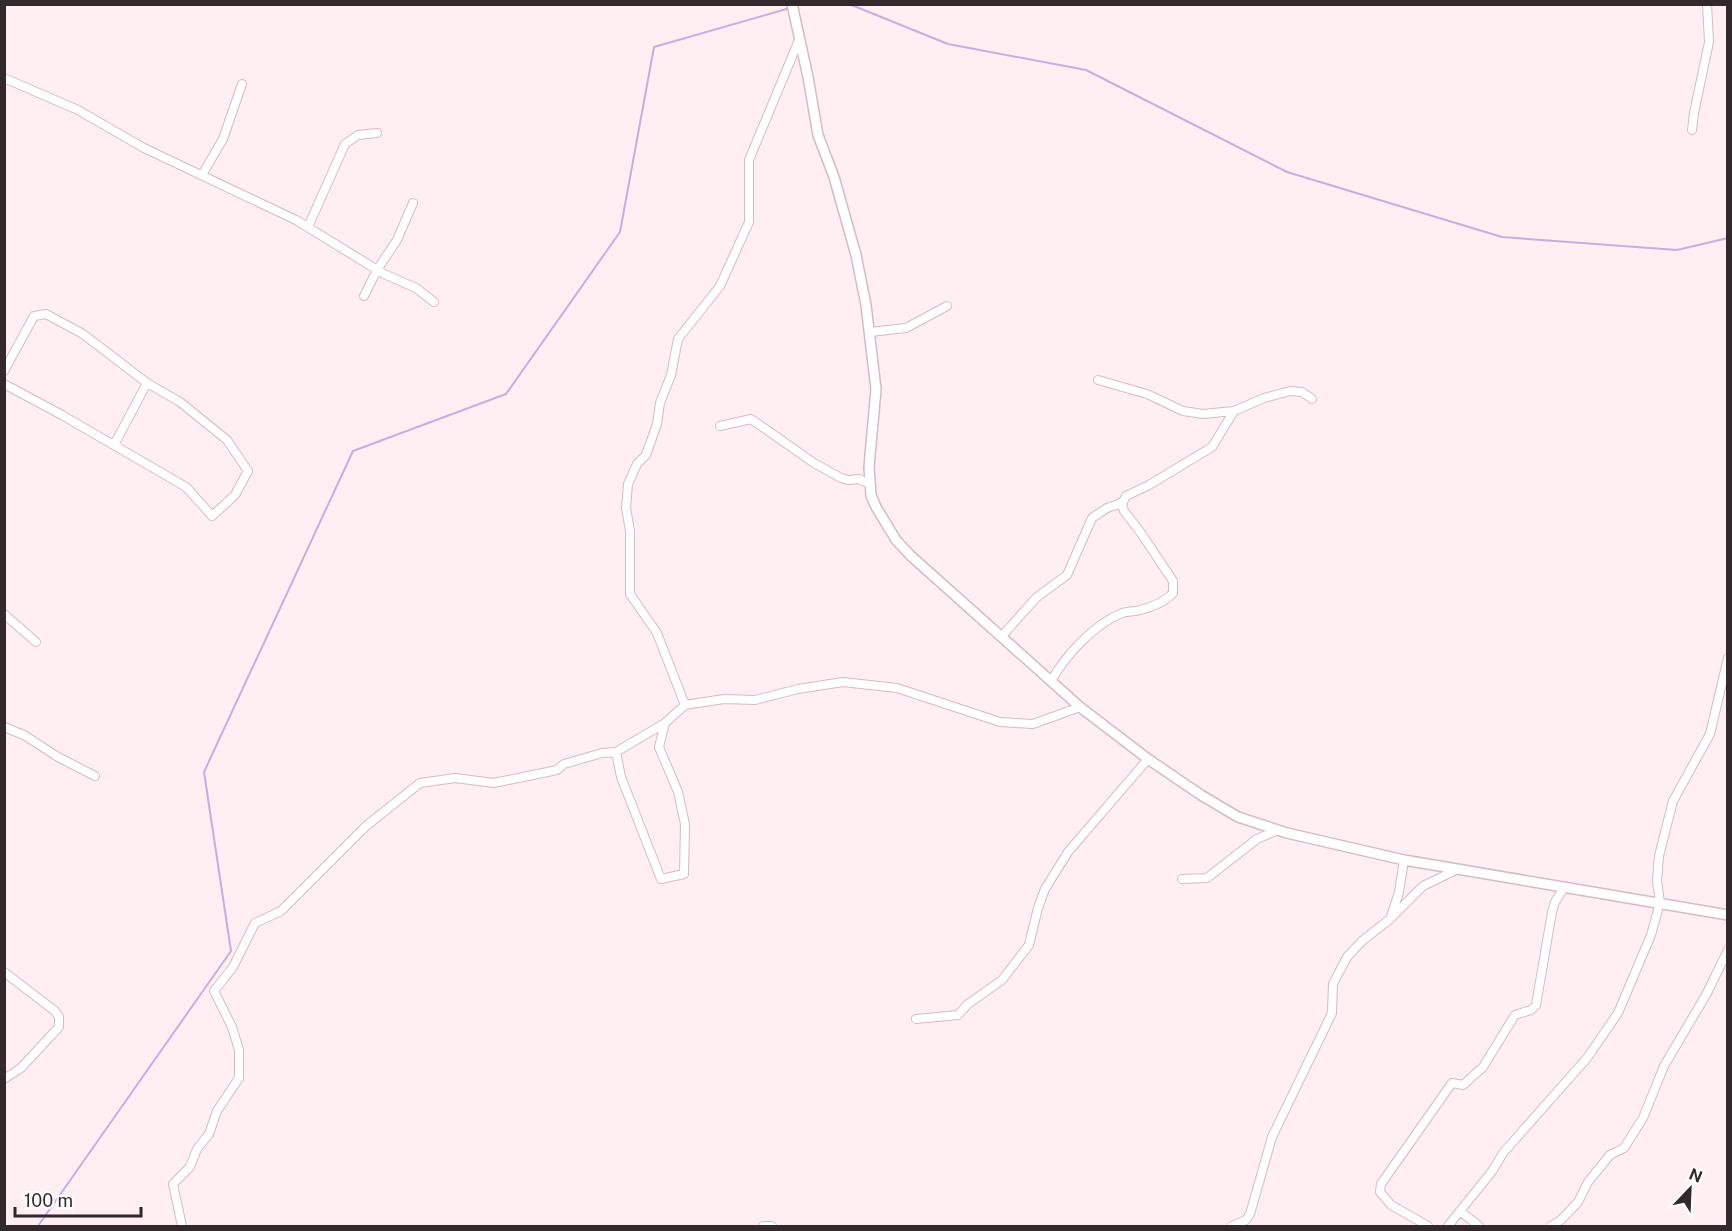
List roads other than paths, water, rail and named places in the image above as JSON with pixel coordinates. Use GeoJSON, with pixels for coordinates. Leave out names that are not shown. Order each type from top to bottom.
{"type":"FeatureCollection","features":[{"type":"Feature","properties":{"kind":"street"},"geometry":{"type":"LineString","coordinates":[[792,4],[818,135],[834,177],[856,255],[870,332],[876,389],[870,451],[870,484],[876,507],[896,540],[929,573],[1080,707],[1148,759],[1201,795],[1238,816],[1278,830],[1404,860],[1728,915]]}},
{"type":"Feature","properties":{"kind":"street"},"geometry":{"type":"LineString","coordinates":[[1692,130],[1709,42],[1707,4]]}},
{"type":"Feature","properties":{"kind":"street"},"geometry":{"type":"LineString","coordinates":[[685,705],[657,633],[630,594],[630,531],[626,508],[628,484],[637,464],[646,455],[657,424],[660,403],[671,375],[678,339],[720,286],[749,222],[749,160],[799,39]]}},
{"type":"Feature","properties":{"kind":"street"},"geometry":{"type":"LineString","coordinates":[[4,78],[78,110],[144,148],[308,227],[377,270],[416,288],[434,302]]}},
{"type":"Feature","properties":{"kind":"street"},"geometry":{"type":"LineString","coordinates":[[202,175],[223,139],[242,84]]}},
{"type":"Feature","properties":{"kind":"street"},"geometry":{"type":"LineString","coordinates":[[308,227],[345,144],[358,135],[377,133]]}},
{"type":"Feature","properties":{"kind":"street"},"geometry":{"type":"LineString","coordinates":[[364,297],[377,270],[397,240],[413,203]]}},
{"type":"Feature","properties":{"kind":"street"},"geometry":{"type":"LineString","coordinates":[[870,332],[906,328],[946,306]]}},
{"type":"Feature","properties":{"kind":"street"},"geometry":{"type":"LineString","coordinates":[[4,371],[34,316],[46,314],[83,334],[147,383],[180,402],[227,440],[248,471],[235,495],[212,516],[186,487],[4,384]]}},
{"type":"Feature","properties":{"kind":"street"},"geometry":{"type":"LineString","coordinates":[[1098,380],[1147,394],[1183,411],[1203,414],[1234,411],[1264,398],[1290,392],[1302,392],[1312,399]]}},
{"type":"Feature","properties":{"kind":"street"},"geometry":{"type":"LineString","coordinates":[[114,445],[147,383]]}},
{"type":"Feature","properties":{"kind":"street"},"geometry":{"type":"LineString","coordinates":[[1001,637],[1037,597],[1067,575],[1092,518],[1212,447],[1234,411]]}},
{"type":"Feature","properties":{"kind":"street"},"geometry":{"type":"LineString","coordinates":[[720,426],[751,419],[814,463],[841,478],[859,479],[870,484]]}},
{"type":"Feature","properties":{"kind":"street"},"geometry":{"type":"LineString","coordinates":[[1051,681],[1058,668],[1102,624],[1124,612],[1140,610],[1167,600],[1173,593],[1173,581],[1142,533],[1124,511],[1122,504],[1125,499]]}},
{"type":"Feature","properties":{"kind":"street"},"geometry":{"type":"LineString","coordinates":[[4,614],[36,642]]}},
{"type":"Feature","properties":{"kind":"street"},"geometry":{"type":"LineString","coordinates":[[1448,1227],[1493,1170],[1503,1153],[1587,1059],[1608,1030],[1648,947],[1660,903],[1657,881],[1659,856],[1669,813],[1673,801],[1710,734],[1728,658]]}},
{"type":"Feature","properties":{"kind":"street"},"geometry":{"type":"LineString","coordinates":[[182,1227],[173,1184],[190,1167],[197,1149],[209,1134],[217,1111],[239,1077],[239,1050],[232,1027],[214,991],[233,967],[255,923],[282,910],[366,826],[420,783],[455,778],[495,783],[557,770],[564,764],[602,753],[616,752],[665,723],[685,705],[724,699],[755,700],[798,689],[843,682],[897,688],[1000,722],[1033,723],[1080,707]]}},
{"type":"Feature","properties":{"kind":"street"},"geometry":{"type":"LineString","coordinates":[[616,752],[621,777],[661,879],[684,874],[685,824],[678,792],[659,747],[665,723]]}},
{"type":"Feature","properties":{"kind":"street"},"geometry":{"type":"LineString","coordinates":[[4,727],[24,735],[58,757],[95,776]]}},
{"type":"Feature","properties":{"kind":"street"},"geometry":{"type":"LineString","coordinates":[[916,1019],[958,1015],[968,1004],[1002,981],[1029,945],[1045,890],[1068,852],[1148,759]]}},
{"type":"Feature","properties":{"kind":"street"},"geometry":{"type":"LineString","coordinates":[[1182,879],[1207,878],[1257,838],[1278,830]]}},
{"type":"Feature","properties":{"kind":"street"},"geometry":{"type":"LineString","coordinates":[[1390,919],[1399,892],[1404,860]]}},
{"type":"Feature","properties":{"kind":"street"},"geometry":{"type":"LineString","coordinates":[[1232,1227],[1246,1220],[1253,1208],[1272,1137],[1332,1013],[1333,984],[1347,957],[1423,886],[1460,868]]}},
{"type":"Feature","properties":{"kind":"street"},"geometry":{"type":"LineString","coordinates":[[1428,1227],[1391,1204],[1380,1192],[1381,1184],[1452,1083],[1463,1085],[1483,1067],[1515,1015],[1531,1010],[1536,1005],[1552,912],[1564,888]]}},
{"type":"Feature","properties":{"kind":"street"},"geometry":{"type":"LineString","coordinates":[[1551,1227],[1578,1202],[1588,1182],[1610,1155],[1624,1148],[1643,1118],[1664,1066],[1701,1004],[1728,950]]}},
{"type":"Feature","properties":{"kind":"street"},"geometry":{"type":"LineString","coordinates":[[4,972],[55,1011],[60,1022],[59,1027],[21,1068],[4,1079]]}},
{"type":"Feature","properties":{"kind":"street"},"geometry":{"type":"LineString","coordinates":[[1460,1211],[1479,1227]]}},
{"type":"Feature","properties":{"kind":"street"},"geometry":{"type":"LineString","coordinates":[[763,1227],[772,1227]]}},
{"type":"Feature","properties":{"kind":"waterway"},"geometry":{"type":"LineString","coordinates":[[849,4],[948,44],[1086,70],[1287,172],[1502,237],[1677,250],[1728,238]]}},
{"type":"Feature","properties":{"kind":"waterway"},"geometry":{"type":"LineString","coordinates":[[38,1226],[231,951],[204,772],[353,451],[506,394],[620,232],[654,47],[790,8]]}}]}
